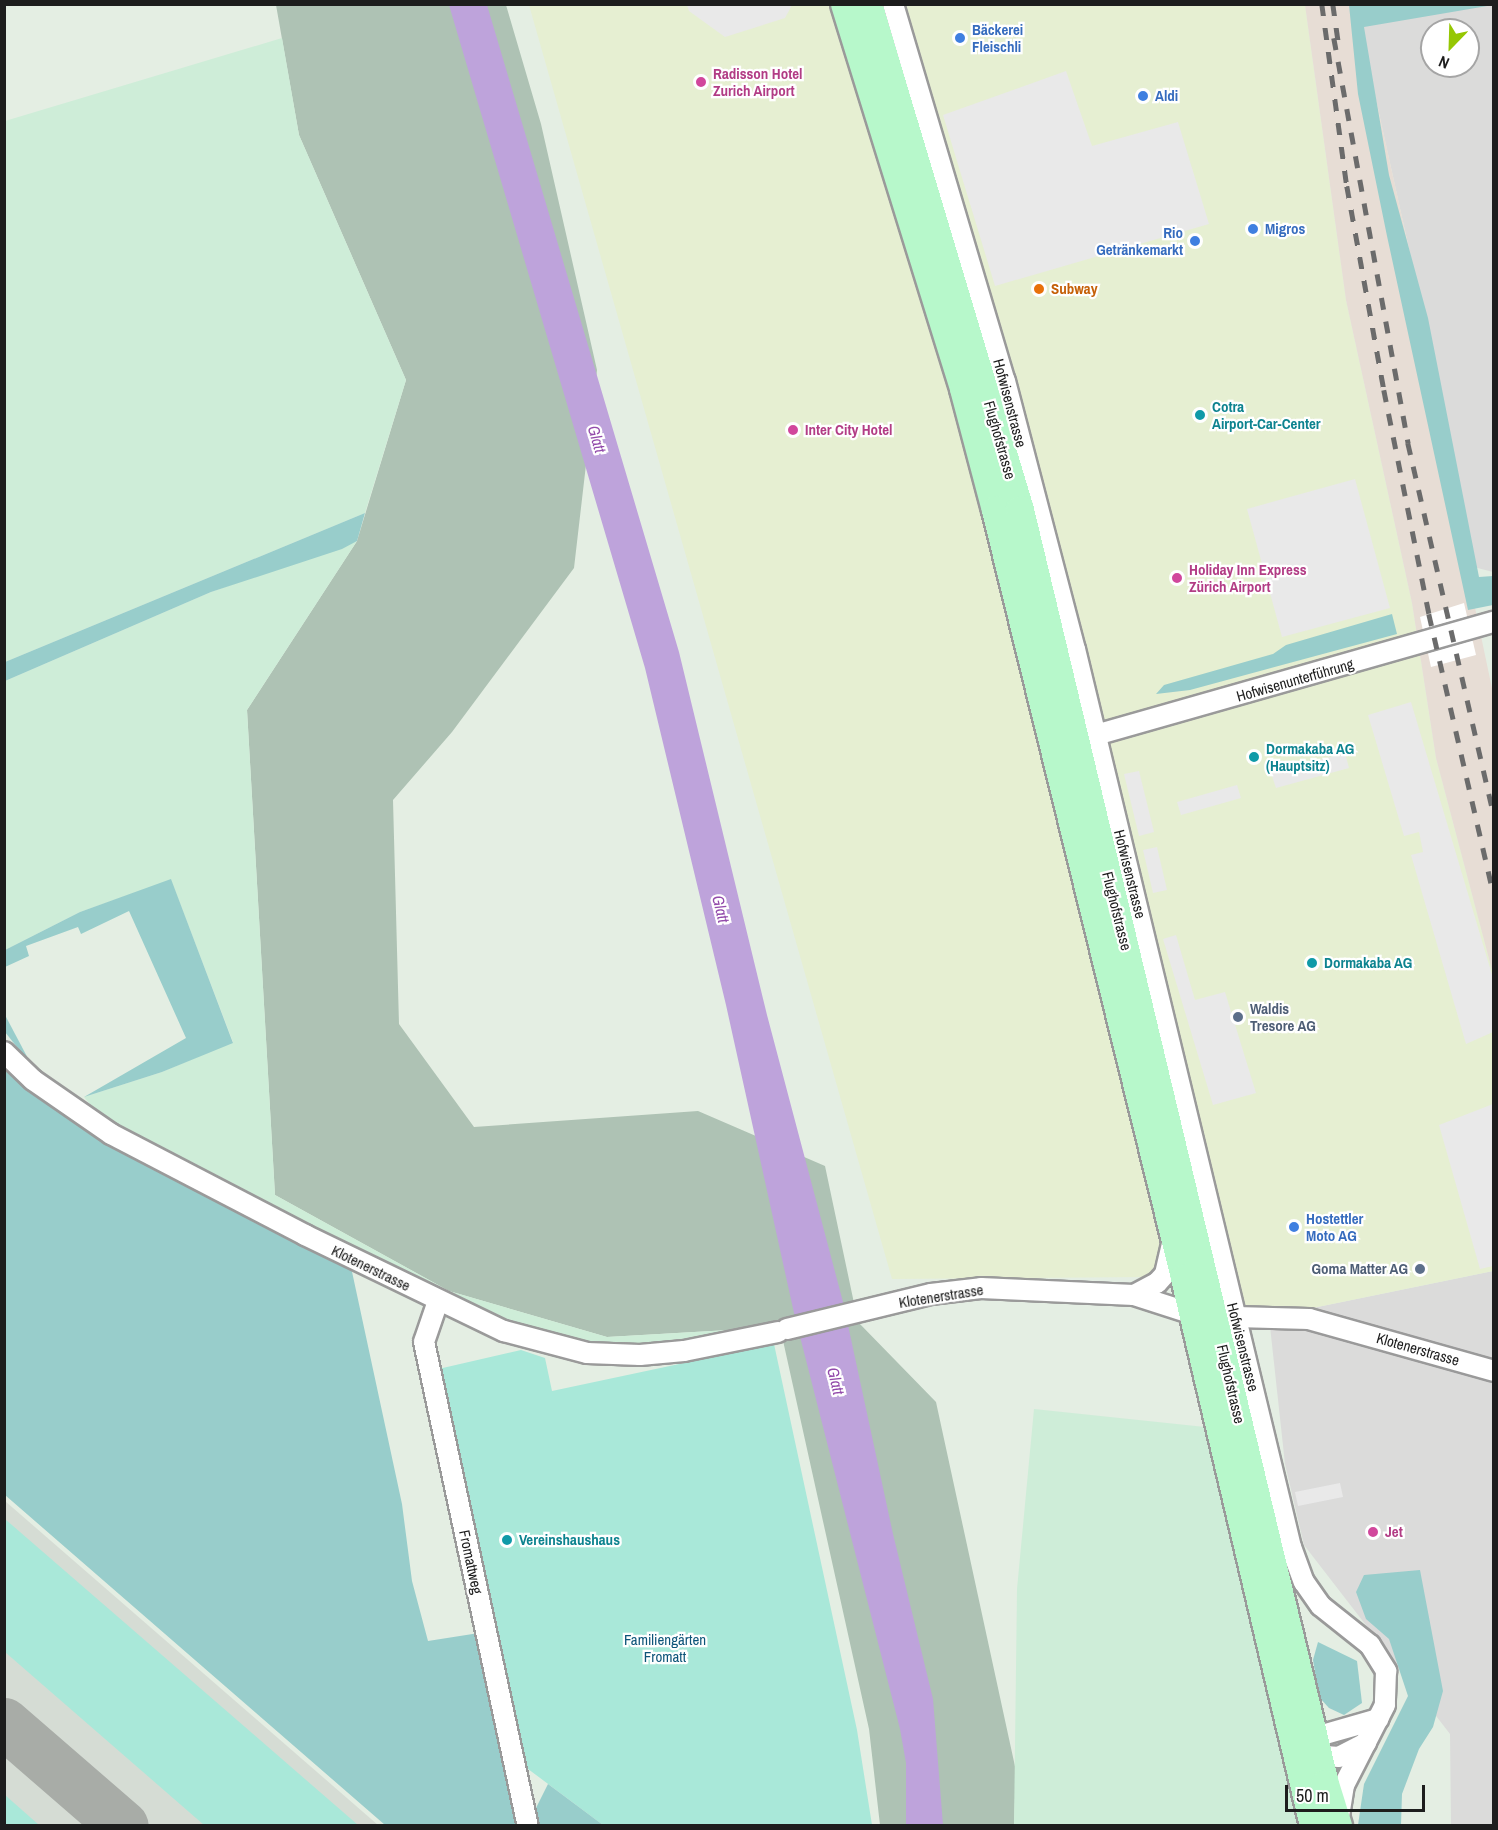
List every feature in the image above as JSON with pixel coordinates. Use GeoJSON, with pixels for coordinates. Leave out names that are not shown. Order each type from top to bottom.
{"type":"FeatureCollection","features":[{"type":"Feature","properties":{"kind":"main road","name":"Flughofstrasse"},"geometry":{"type":"LineString","coordinates":[[845,4],[976,433],[1172,1236],[1310,1750],[1339,1826]]}},
{"type":"Feature","properties":{"kind":"main road","name":"Flughofstrasse"},"geometry":{"type":"LineString","coordinates":[[868,4],[1020,510],[1310,1750],[1314,1826]]}},
{"type":"Feature","properties":{"kind":"street","name":"Hofwisenstrasse"},"geometry":{"type":"LineString","coordinates":[[893,4],[1005,381],[1096,735],[1291,1547],[1304,1582],[1321,1606],[1370,1645],[1382,1662],[1388,1689],[1378,1719],[1341,1794],[1339,1826]]}},
{"type":"Feature","properties":{"kind":"street","name":"Hofwisenunterführung"},"geometry":{"type":"LineString","coordinates":[[1096,735],[1494,622]]}},
{"type":"Feature","properties":{"kind":"street","name":"Klotenerstrasse"},"geometry":{"type":"LineString","coordinates":[[4,1052],[42,1087],[111,1134],[438,1301],[504,1331],[587,1353],[640,1355],[684,1351],[782,1331],[931,1294],[981,1288],[1134,1295],[1193,1314]]}},
{"type":"Feature","properties":{"kind":"street"},"geometry":{"type":"LineString","coordinates":[[1134,1295],[1150,1288],[1165,1274],[1171,1258],[1172,1236]]}},
{"type":"Feature","properties":{"kind":"street","name":"Fromattweg"},"geometry":{"type":"LineString","coordinates":[[438,1301],[424,1342],[528,1826]]}},
{"type":"Feature","properties":{"kind":"street","name":"Klotenerstrasse"},"geometry":{"type":"LineString","coordinates":[[1236,1317],[1309,1319],[1494,1371]]}},
{"type":"Feature","properties":{"kind":"street"},"geometry":{"type":"LineString","coordinates":[[1310,1750],[1378,1719]]}},
{"type":"Feature","properties":{"kind":"street"},"geometry":{"type":"LineString","coordinates":[[1310,1750],[1346,1755],[1366,1743]]}},
{"type":"Feature","properties":{"kind":"shaded area"},"geometry":{"type":"Polygon","coordinates":[[[687,4],[792,5],[785,18],[725,37],[689,11],[687,4]]]}},
{"type":"Feature","properties":{"kind":"shaded area"},"geometry":{"type":"Polygon","coordinates":[[[276,5],[506,5],[541,124],[597,370],[574,568],[452,732],[393,800],[399,1024],[474,1127],[698,1111],[825,1166],[858,1322],[936,1402],[1016,1771],[1014,1825],[880,1825],[869,1729],[780,1327],[607,1337],[449,1291],[275,1195],[247,710],[357,541],[406,380],[299,135],[276,5]]]}},
{"type":"Feature","properties":{"kind":"shaded area"},"geometry":{"type":"Polygon","coordinates":[[[529,5],[1305,5],[1346,300],[1412,603],[1436,758],[1493,974],[1493,1271],[1269,1317],[1148,1277],[892,1279],[529,5]]]}},
{"type":"Feature","properties":{"kind":"shaded area"},"geometry":{"type":"Polygon","coordinates":[[[1305,5],[1355,5],[1441,393],[1466,565],[1493,693],[1493,974],[1436,758],[1412,603],[1346,300],[1305,5]]]}},
{"type":"Feature","properties":{"kind":"shaded area"},"geometry":{"type":"Polygon","coordinates":[[[1349,5],[1493,5],[1364,27],[1389,175],[1428,318],[1479,577],[1493,576],[1493,605],[1468,610],[1358,94],[1349,5]]]}},
{"type":"Feature","properties":{"kind":"shaded area"},"geometry":{"type":"Polygon","coordinates":[[[1355,5],[1493,5],[1493,572],[1466,565],[1441,393],[1355,5]]]}},
{"type":"Feature","properties":{"kind":"shaded area"},"geometry":{"type":"Polygon","coordinates":[[[282,38],[299,135],[406,380],[365,513],[5,662],[5,121],[282,38]]]}},
{"type":"Feature","properties":{"kind":"shaded area"},"geometry":{"type":"Polygon","coordinates":[[[1066,71],[1092,146],[1178,122],[1209,224],[995,286],[943,115],[1066,71]]]}},
{"type":"Feature","properties":{"kind":"shaded area"},"geometry":{"type":"Polygon","coordinates":[[[1355,479],[1390,608],[1282,637],[1247,509],[1355,479]]]}},
{"type":"Feature","properties":{"kind":"shaded area"},"geometry":{"type":"Polygon","coordinates":[[[365,513],[357,541],[342,549],[211,592],[5,681],[5,662],[365,513]]]}},
{"type":"Feature","properties":{"kind":"shaded area"},"geometry":{"type":"Polygon","coordinates":[[[357,541],[247,710],[275,1195],[449,1291],[607,1337],[780,1327],[654,1346],[591,1345],[528,1332],[339,1244],[102,1119],[84,1097],[162,1072],[233,1042],[171,880],[80,912],[5,950],[5,681],[211,592],[357,541]]]}},
{"type":"Feature","properties":{"kind":"shaded area"},"geometry":{"type":"Polygon","coordinates":[[[1392,614],[1397,634],[1190,690],[1156,694],[1164,685],[1273,654],[1286,645],[1392,614]]]}},
{"type":"Feature","properties":{"kind":"shaded area"},"geometry":{"type":"Polygon","coordinates":[[[1411,702],[1493,978],[1493,1032],[1466,1044],[1411,855],[1423,852],[1419,832],[1404,836],[1368,715],[1411,702]]]}},
{"type":"Feature","properties":{"kind":"shaded area"},"geometry":{"type":"Polygon","coordinates":[[[1345,753],[1349,768],[1276,788],[1271,773],[1345,753]]]}},
{"type":"Feature","properties":{"kind":"shaded area"},"geometry":{"type":"Polygon","coordinates":[[[1139,771],[1154,832],[1139,836],[1124,774],[1139,771]]]}},
{"type":"Feature","properties":{"kind":"shaded area"},"geometry":{"type":"Polygon","coordinates":[[[1237,785],[1241,798],[1181,815],[1177,802],[1237,785]]]}},
{"type":"Feature","properties":{"kind":"shaded area"},"geometry":{"type":"Polygon","coordinates":[[[1157,847],[1167,890],[1153,893],[1143,850],[1157,847]]]}},
{"type":"Feature","properties":{"kind":"shaded area"},"geometry":{"type":"Polygon","coordinates":[[[171,879],[233,1043],[162,1072],[84,1097],[186,1038],[129,911],[81,934],[78,927],[26,946],[29,956],[5,967],[5,950],[80,912],[171,879]]]}},
{"type":"Feature","properties":{"kind":"shaded area"},"geometry":{"type":"Polygon","coordinates":[[[1176,935],[1195,1000],[1225,992],[1256,1093],[1213,1105],[1163,939],[1176,935]]]}},
{"type":"Feature","properties":{"kind":"shaded area"},"geometry":{"type":"Polygon","coordinates":[[[5,1015],[32,1066],[5,1032],[5,1015]]]}},
{"type":"Feature","properties":{"kind":"shaded area"},"geometry":{"type":"Polygon","coordinates":[[[5,1068],[80,1127],[351,1267],[402,1504],[412,1581],[428,1641],[479,1633],[521,1825],[385,1825],[5,1495],[5,1068]]]}},
{"type":"Feature","properties":{"kind":"shaded area"},"geometry":{"type":"Polygon","coordinates":[[[1493,1104],[1493,1266],[1480,1269],[1439,1125],[1493,1104]]]}},
{"type":"Feature","properties":{"kind":"shaded area"},"geometry":{"type":"Polygon","coordinates":[[[1493,1271],[1493,1825],[1451,1825],[1450,1734],[1304,1545],[1285,1464],[1269,1317],[1493,1271]]]}},
{"type":"Feature","properties":{"kind":"shaded area"},"geometry":{"type":"Polygon","coordinates":[[[1034,1409],[1205,1427],[1306,1825],[1014,1826],[1017,1589],[1034,1409]]]}},
{"type":"Feature","properties":{"kind":"shaded area"},"geometry":{"type":"Polygon","coordinates":[[[1340,1483],[1343,1497],[1298,1506],[1295,1492],[1340,1483]]]}},
{"type":"Feature","properties":{"kind":"shaded area"},"geometry":{"type":"Polygon","coordinates":[[[5,1501],[378,1825],[5,1825],[5,1501]]]}},
{"type":"Feature","properties":{"kind":"shaded area"},"geometry":{"type":"Polygon","coordinates":[[[1420,1570],[1443,1691],[1433,1727],[1419,1749],[1402,1794],[1401,1825],[1358,1825],[1364,1784],[1408,1696],[1389,1639],[1366,1619],[1356,1592],[1364,1575],[1420,1570]]]}},
{"type":"Feature","properties":{"kind":"shaded area"},"geometry":{"type":"Polygon","coordinates":[[[1318,1642],[1357,1661],[1362,1703],[1344,1715],[1329,1708],[1319,1697],[1313,1660],[1318,1642]]]}},
{"type":"Feature","properties":{"kind":"shaded area"},"geometry":{"type":"Polygon","coordinates":[[[548,1784],[603,1825],[535,1825],[533,1814],[548,1784]]]}},
{"type":"Feature","properties":{"kind":"green space","name":"Familiengärten Fromatt"},"geometry":{"type":"Polygon","coordinates":[[[774,1344],[857,1730],[872,1825],[603,1825],[516,1760],[434,1370],[521,1350],[545,1358],[552,1391],[774,1344]]]}},
{"type":"Feature","properties":{"kind":"green space"},"geometry":{"type":"Polygon","coordinates":[[[4,1519],[358,1825],[204,1825],[5,1652],[4,1519]]]}},
{"type":"Feature","properties":{"kind":"green space"},"geometry":{"type":"Polygon","coordinates":[[[5,1795],[39,1825],[5,1825],[5,1795]]]}},
{"type":"Feature","properties":{"kind":"water","name":"Glatt"},"geometry":{"type":"Polygon","coordinates":[[[449,5],[487,5],[679,652],[767,1015],[843,1302],[893,1534],[933,1699],[943,1825],[906,1825],[906,1763],[900,1729],[794,1313],[726,1005],[645,668],[449,5]]]}},
{"type":"Feature","properties":{"kind":"pier"},"geometry":{"type":"Polygon","coordinates":[[[1464,603],[1476,655],[1431,667],[1420,617],[1464,603]]]}},
{"type":"Feature","properties":{"kind":"taxiway"},"geometry":{"type":"LineString","coordinates":[[4,1723],[123,1826]]}},
{"type":"Feature","properties":{"kind":"railway"},"geometry":{"type":"LineString","coordinates":[[1322,4],[1347,186],[1384,390],[1429,614],[1494,895]]}},
{"type":"Feature","properties":{"kind":"railway"},"geometry":{"type":"LineString","coordinates":[[1333,4],[1339,46]]}},
{"type":"Feature","properties":{"kind":"railway"},"geometry":{"type":"LineString","coordinates":[[1334,38],[1408,443],[1494,816]]}},
{"type":"Feature","properties":{"kind":"place","name":"Bäckerei Fleischli"},"geometry":{"type":"Point","coordinates":[960,38]}},
{"type":"Feature","properties":{"kind":"place","name":"Radisson Hotel Zurich Airport"},"geometry":{"type":"Point","coordinates":[701,82]}},
{"type":"Feature","properties":{"kind":"place","name":"Aldi"},"geometry":{"type":"Point","coordinates":[1143,96]}},
{"type":"Feature","properties":{"kind":"place","name":"Migros"},"geometry":{"type":"Point","coordinates":[1253,229]}},
{"type":"Feature","properties":{"kind":"place","name":"Rio Getränkemarkt"},"geometry":{"type":"Point","coordinates":[1195,241]}},
{"type":"Feature","properties":{"kind":"place","name":"Subway"},"geometry":{"type":"Point","coordinates":[1039,289]}},
{"type":"Feature","properties":{"kind":"place","name":"Cotra Airport-Car-Center"},"geometry":{"type":"Point","coordinates":[1200,415]}},
{"type":"Feature","properties":{"kind":"place","name":"Inter City Hotel"},"geometry":{"type":"Point","coordinates":[793,430]}},
{"type":"Feature","properties":{"kind":"place","name":"Holiday Inn Express Zürich Airport"},"geometry":{"type":"Point","coordinates":[1177,578]}},
{"type":"Feature","properties":{"kind":"place","name":"Dormakaba AG (Hauptsitz)"},"geometry":{"type":"Point","coordinates":[1254,757]}},
{"type":"Feature","properties":{"kind":"place","name":"Dormakaba AG"},"geometry":{"type":"Point","coordinates":[1312,963]}},
{"type":"Feature","properties":{"kind":"place","name":"Waldis Tresore AG"},"geometry":{"type":"Point","coordinates":[1238,1017]}},
{"type":"Feature","properties":{"kind":"place","name":"Hostettler Moto AG"},"geometry":{"type":"Point","coordinates":[1294,1227]}},
{"type":"Feature","properties":{"kind":"place","name":"Goma Matter AG"},"geometry":{"type":"Point","coordinates":[1420,1269]}},
{"type":"Feature","properties":{"kind":"place","name":"Jet"},"geometry":{"type":"Point","coordinates":[1373,1532]}},
{"type":"Feature","properties":{"kind":"place","name":"Vereinshaushaus"},"geometry":{"type":"Point","coordinates":[507,1540]}}]}
